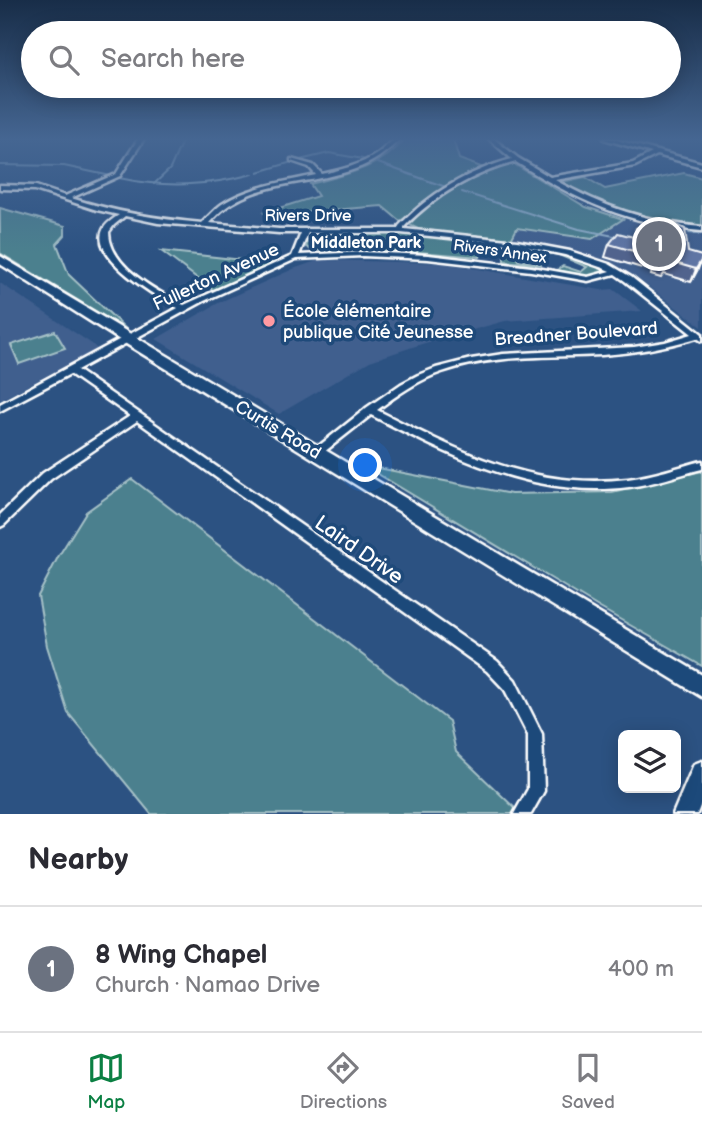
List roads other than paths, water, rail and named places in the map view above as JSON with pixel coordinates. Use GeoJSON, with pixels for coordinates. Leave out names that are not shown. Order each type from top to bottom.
{"type":"FeatureCollection","features":[{"type":"Feature","properties":{"kind":"main road","name":"Curtis Road"},"geometry":{"type":"LineString","coordinates":[[0,259],[127,339],[702,687]]}},
{"type":"Feature","properties":{"kind":"main road"},"geometry":{"type":"LineString","coordinates":[[685,814],[702,772]]}},
{"type":"Feature","properties":{"kind":"street"},"geometry":{"type":"LineString","coordinates":[[65,198],[113,177]]}},
{"type":"Feature","properties":{"kind":"street"},"geometry":{"type":"LineString","coordinates":[[203,225],[216,211],[235,198],[270,187],[321,177]]}},
{"type":"Feature","properties":{"kind":"street"},"geometry":{"type":"LineString","coordinates":[[401,230],[425,204],[470,177]]}},
{"type":"Feature","properties":{"kind":"street"},"geometry":{"type":"LineString","coordinates":[[546,177],[597,206],[620,215],[681,228],[702,229]]}},
{"type":"Feature","properties":{"kind":"street"},"geometry":{"type":"LineString","coordinates":[[549,179],[561,177]]}},
{"type":"Feature","properties":{"kind":"street","name":"Rivers Drive"},"geometry":{"type":"LineString","coordinates":[[0,187],[36,188],[123,215],[203,225],[305,231],[401,230],[542,247],[580,257],[616,272],[635,284],[700,337]]}},
{"type":"Feature","properties":{"kind":"street"},"geometry":{"type":"LineString","coordinates":[[123,215],[107,229],[105,236],[122,267],[141,284],[183,308]]}},
{"type":"Feature","properties":{"kind":"street","name":"Fullerton Avenue"},"geometry":{"type":"LineString","coordinates":[[0,408],[183,308],[295,257],[305,231]]}},
{"type":"Feature","properties":{"kind":"street","name":"Rivers Annex"},"geometry":{"type":"LineString","coordinates":[[295,257],[363,254],[428,257],[587,279],[616,272]]}},
{"type":"Feature","properties":{"kind":"street","name":"Breadner Boulevard"},"geometry":{"type":"LineString","coordinates":[[315,453],[369,410],[410,382],[459,364],[515,354],[638,351],[700,337]]}},
{"type":"Feature","properties":{"kind":"street","name":"Laird Drive"},"geometry":{"type":"LineString","coordinates":[[70,369],[492,666],[510,685],[535,734],[536,791],[522,814]]}},
{"type":"Feature","properties":{"kind":"street"},"geometry":{"type":"LineString","coordinates":[[369,410],[454,454],[515,477],[586,485],[617,484],[702,465]]}},
{"type":"Feature","properties":{"kind":"street"},"geometry":{"type":"LineString","coordinates":[[0,523],[47,476],[136,417]]}},
{"type":"Feature","properties":{"kind":"waterway"},"geometry":{"type":"LineString","coordinates":[[155,183],[161,177]]}},
{"type":"Feature","properties":{"kind":"waterway"},"geometry":{"type":"LineString","coordinates":[[155,183],[186,184],[238,177]]}},
{"type":"Feature","properties":{"kind":"waterway"},"geometry":{"type":"LineString","coordinates":[[418,177],[446,187]]}},
{"type":"Feature","properties":{"kind":"waterway"},"geometry":{"type":"LineString","coordinates":[[119,178],[155,183]]}},
{"type":"Feature","properties":{"kind":"waterway"},"geometry":{"type":"LineString","coordinates":[[462,192],[579,229],[619,237]]}},
{"type":"Feature","properties":{"kind":"waterway"},"geometry":{"type":"LineString","coordinates":[[689,233],[702,234]]}},
{"type":"Feature","properties":{"kind":"place","name":"8 Wing Chapel"},"geometry":{"type":"Point","coordinates":[659,244]}},
{"type":"Feature","properties":{"kind":"place","name":"École élémentaire publique Cité Jeunesse"},"geometry":{"type":"Point","coordinates":[269,321]}},
{"type":"Feature","properties":{"kind":"district","name":"Middleton Park"},"geometry":{"type":"Point","coordinates":[366,243]}}]}
